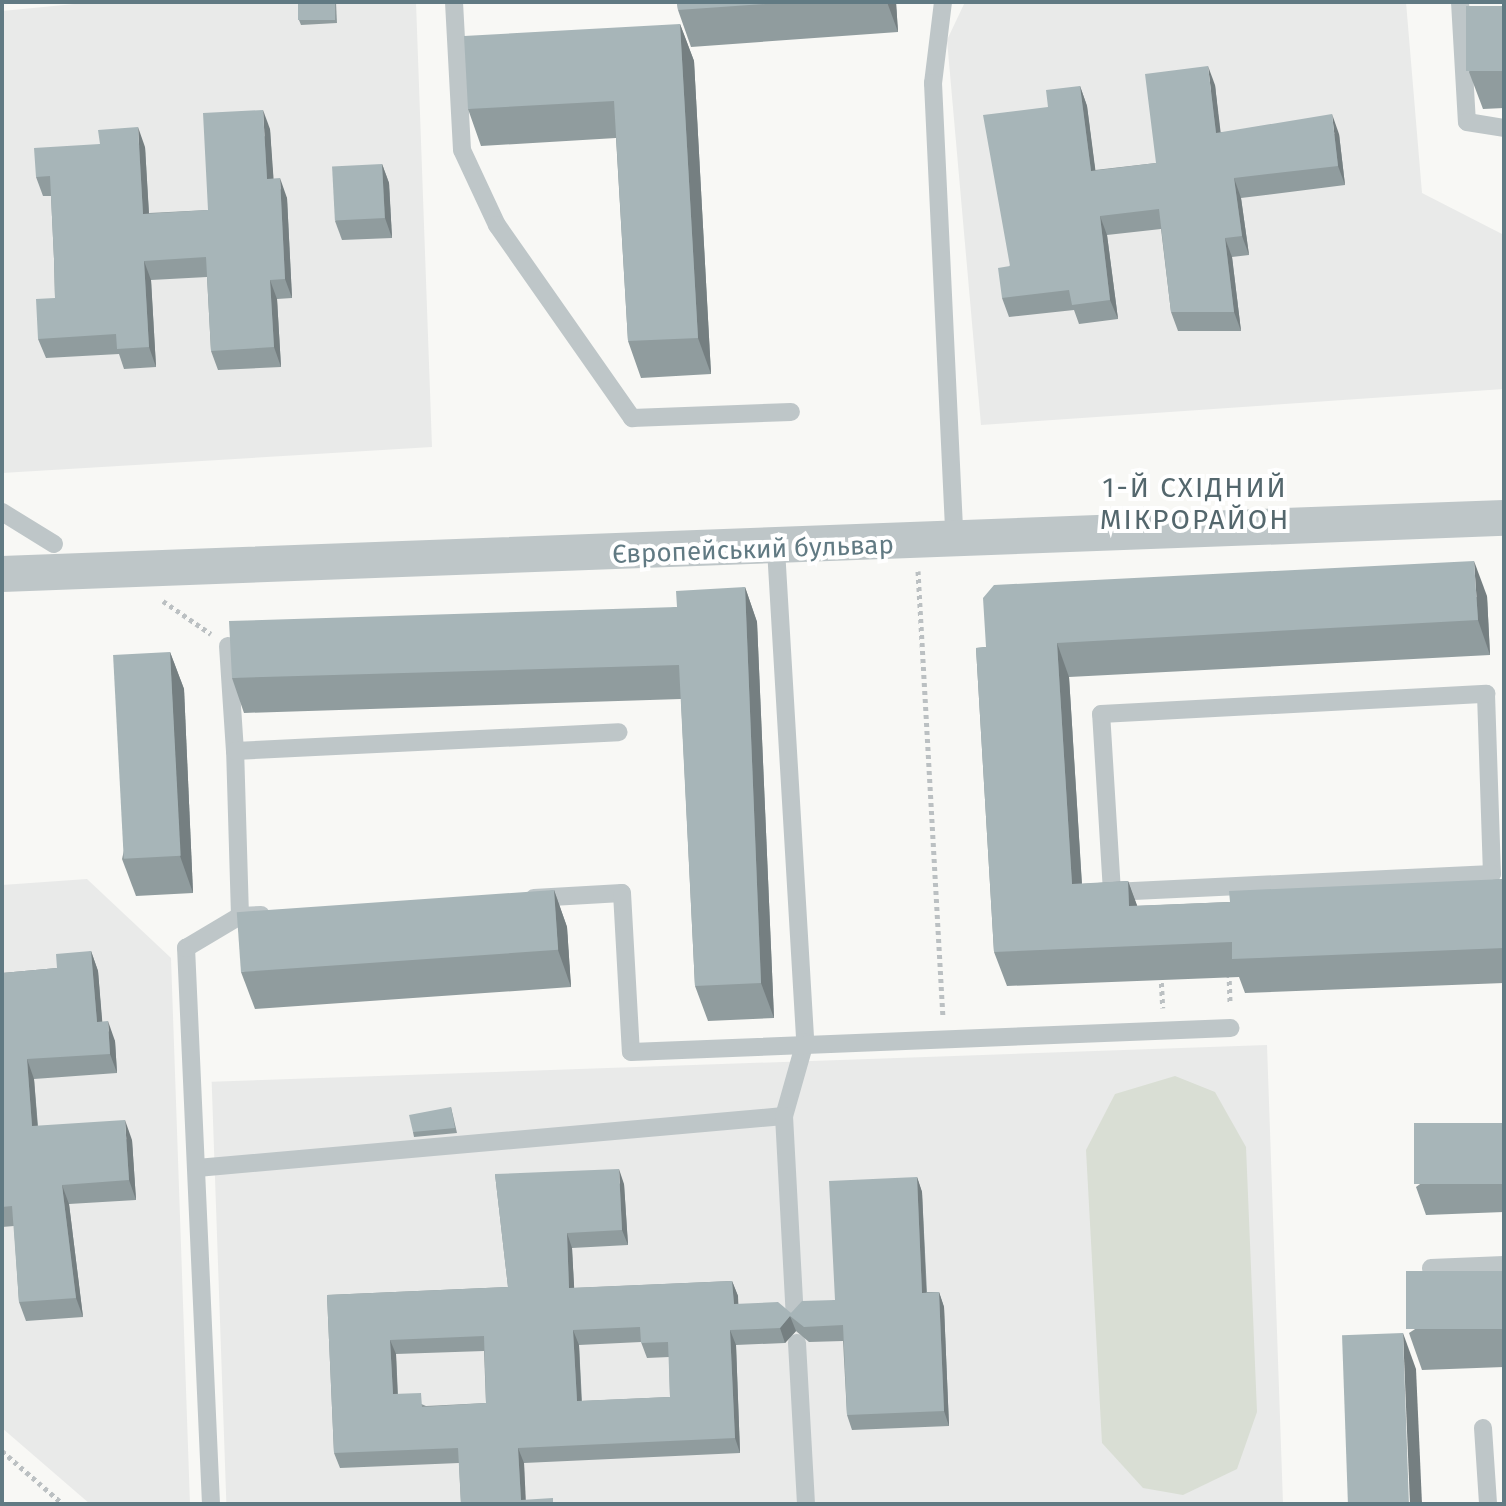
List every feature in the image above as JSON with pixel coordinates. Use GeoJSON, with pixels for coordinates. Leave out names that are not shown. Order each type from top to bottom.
{"type":"FeatureCollection","features":[{"type":"Feature","properties":{"kind":"street","name":"Європейський бульвар"},"geometry":{"type":"LineString","coordinates":[[2,574],[955,544],[1504,518]]}},
{"type":"Feature","properties":{"kind":"lane"},"geometry":{"type":"LineString","coordinates":[[454,2],[462,150],[497,225],[632,418],[791,412]]}},
{"type":"Feature","properties":{"kind":"lane"},"geometry":{"type":"LineString","coordinates":[[943,2],[933,83],[955,544]]}},
{"type":"Feature","properties":{"kind":"lane"},"geometry":{"type":"LineString","coordinates":[[1460,2],[1467,122],[1504,128]]}},
{"type":"Feature","properties":{"kind":"lane"},"geometry":{"type":"LineString","coordinates":[[2,512],[54,544]]}},
{"type":"Feature","properties":{"kind":"lane"},"geometry":{"type":"LineString","coordinates":[[776,549],[805,1042],[784,1116],[795,1316]]}},
{"type":"Feature","properties":{"kind":"lane"},"geometry":{"type":"LineString","coordinates":[[228,646],[240,916]]}},
{"type":"Feature","properties":{"kind":"lane"},"geometry":{"type":"LineString","coordinates":[[1486,694],[1498,875],[1112,892],[1101,714],[1486,694]]}},
{"type":"Feature","properties":{"kind":"lane"},"geometry":{"type":"LineString","coordinates":[[235,751],[619,732]]}},
{"type":"Feature","properties":{"kind":"lane"},"geometry":{"type":"LineString","coordinates":[[511,900],[622,893],[631,1052],[805,1042],[1231,1028]]}},
{"type":"Feature","properties":{"kind":"lane"},"geometry":{"type":"LineString","coordinates":[[211,1504],[186,948],[240,916],[288,913]]}},
{"type":"Feature","properties":{"kind":"lane"},"geometry":{"type":"LineString","coordinates":[[197,1168],[784,1116]]}},
{"type":"Feature","properties":{"kind":"lane"},"geometry":{"type":"LineString","coordinates":[[1431,1268],[1504,1265]]}},
{"type":"Feature","properties":{"kind":"lane"},"geometry":{"type":"LineString","coordinates":[[797,1343],[806,1504]]}},
{"type":"Feature","properties":{"kind":"lane"},"geometry":{"type":"LineString","coordinates":[[1483,1428],[1488,1504]]}},
{"type":"Feature","properties":{"kind":"path"},"geometry":{"type":"LineString","coordinates":[[917,545],[944,1037]]}},
{"type":"Feature","properties":{"kind":"path"},"geometry":{"type":"LineString","coordinates":[[1229,965],[1231,1028]]}},
{"type":"Feature","properties":{"kind":"path"},"geometry":{"type":"LineString","coordinates":[[1161,968],[1165,1029]]}},
{"type":"Feature","properties":{"kind":"path"},"geometry":{"type":"LineString","coordinates":[[2,1451],[63,1504]]}},
{"type":"Feature","properties":{"kind":"shaded area"},"geometry":{"type":"Polygon","coordinates":[[[95,2],[416,2],[432,447],[2,473],[2,11],[95,2]]]}},
{"type":"Feature","properties":{"kind":"shaded area"},"geometry":{"type":"Polygon","coordinates":[[[965,2],[1406,2],[1422,193],[1504,235],[1504,389],[981,425],[947,40],[965,2]]]}},
{"type":"Feature","properties":{"kind":"shaded area"},"geometry":{"type":"Polygon","coordinates":[[[87,879],[171,958],[190,1504],[90,1504],[2,1428],[2,885],[87,879]]]}},
{"type":"Feature","properties":{"kind":"shaded area"},"geometry":{"type":"Polygon","coordinates":[[[1267,1045],[1283,1504],[226,1504],[212,1082],[1267,1045]]]}},
{"type":"Feature","properties":{"kind":"shaded area"},"geometry":{"type":"Polygon","coordinates":[[[1175,1076],[1215,1092],[1246,1147],[1257,1412],[1237,1469],[1183,1495],[1143,1488],[1102,1443],[1086,1150],[1115,1094],[1175,1076]]]}},
{"type":"Feature","properties":{"kind":"building"},"geometry":{"type":"Polygon","coordinates":[[[298,2],[335,2],[335,20],[298,20],[298,2]]]}},
{"type":"Feature","properties":{"kind":"building"},"geometry":{"type":"Polygon","coordinates":[[[677,2],[793,2],[678,10],[677,2]]]}},
{"type":"Feature","properties":{"kind":"building"},"geometry":{"type":"Polygon","coordinates":[[[1466,6],[1504,6],[1504,71],[1466,71],[1466,6]]]}},
{"type":"Feature","properties":{"kind":"building"},"geometry":{"type":"Polygon","coordinates":[[[680,24],[698,338],[628,341],[614,101],[468,109],[464,36],[680,24]]]}},
{"type":"Feature","properties":{"kind":"building"},"geometry":{"type":"Polygon","coordinates":[[[1208,66],[1216,133],[1332,114],[1338,166],[1234,178],[1242,236],[1225,238],[1234,312],[1171,312],[1159,209],[1100,216],[1110,300],[1072,305],[1069,290],[1002,298],[998,268],[1010,266],[983,115],[1048,107],[1046,90],[1080,86],[1091,171],[1156,163],[1145,74],[1208,66]]]}},
{"type":"Feature","properties":{"kind":"building"},"geometry":{"type":"Polygon","coordinates":[[[263,110],[267,179],[280,178],[285,279],[270,280],[274,347],[211,351],[206,257],[144,261],[149,347],[117,349],[116,334],[38,339],[36,299],[55,298],[50,176],[36,177],[34,148],[100,144],[98,130],[138,127],[143,214],[208,210],[203,113],[263,110]]]}},
{"type":"Feature","properties":{"kind":"building"},"geometry":{"type":"Polygon","coordinates":[[[382,164],[385,218],[335,221],[332,167],[382,164]]]}},
{"type":"Feature","properties":{"kind":"building"},"geometry":{"type":"Polygon","coordinates":[[[1474,561],[1478,620],[1057,643],[1072,884],[1128,881],[1129,906],[1230,902],[1229,891],[1504,879],[1504,948],[1232,959],[1232,942],[994,952],[976,648],[986,647],[983,598],[994,585],[1474,561]]]}},
{"type":"Feature","properties":{"kind":"building"},"geometry":{"type":"Polygon","coordinates":[[[745,587],[761,983],[695,986],[679,665],[232,678],[229,621],[677,607],[676,591],[745,587]]]}},
{"type":"Feature","properties":{"kind":"building"},"geometry":{"type":"Polygon","coordinates":[[[170,652],[181,856],[124,859],[113,655],[170,652]]]}},
{"type":"Feature","properties":{"kind":"building"},"geometry":{"type":"Polygon","coordinates":[[[554,890],[558,950],[241,972],[237,912],[554,890]]]}},
{"type":"Feature","properties":{"kind":"building"},"geometry":{"type":"Polygon","coordinates":[[[91,951],[97,1022],[108,1021],[110,1054],[27,1059],[32,1126],[125,1120],[129,1180],[62,1185],[76,1298],[19,1302],[12,1206],[2,1207],[2,973],[57,968],[56,954],[91,951]]]}},
{"type":"Feature","properties":{"kind":"building"},"geometry":{"type":"Polygon","coordinates":[[[451,1107],[455,1128],[413,1132],[409,1115],[451,1107]]]}},
{"type":"Feature","properties":{"kind":"building"},"geometry":{"type":"Polygon","coordinates":[[[1414,1123],[1504,1123],[1504,1184],[1414,1184],[1414,1123]]]}},
{"type":"Feature","properties":{"kind":"building"},"geometry":{"type":"Polygon","coordinates":[[[619,1169],[622,1230],[567,1233],[569,1288],[732,1281],[734,1304],[778,1302],[791,1313],[802,1301],[835,1300],[829,1181],[917,1177],[922,1293],[939,1292],[944,1411],[847,1415],[843,1325],[804,1327],[790,1316],[780,1328],[730,1330],[735,1438],[518,1448],[521,1500],[553,1498],[553,1504],[461,1504],[458,1448],[334,1453],[327,1295],[508,1287],[495,1174],[619,1169]],[[640,1327],[573,1330],[577,1401],[670,1397],[668,1342],[641,1343],[640,1327]],[[484,1336],[390,1340],[393,1394],[421,1393],[422,1407],[486,1403],[484,1336]]]}},
{"type":"Feature","properties":{"kind":"building"},"geometry":{"type":"Polygon","coordinates":[[[1406,1271],[1504,1271],[1504,1329],[1406,1329],[1406,1271]]]}},
{"type":"Feature","properties":{"kind":"building"},"geometry":{"type":"Polygon","coordinates":[[[1403,1333],[1409,1504],[1348,1504],[1342,1335],[1403,1333]]]}},
{"type":"Feature","properties":{"kind":"district","name":"1-Й СХІДНИЙ МІКРОРАЙОН"},"geometry":{"type":"Point","coordinates":[1195,504]}}]}
